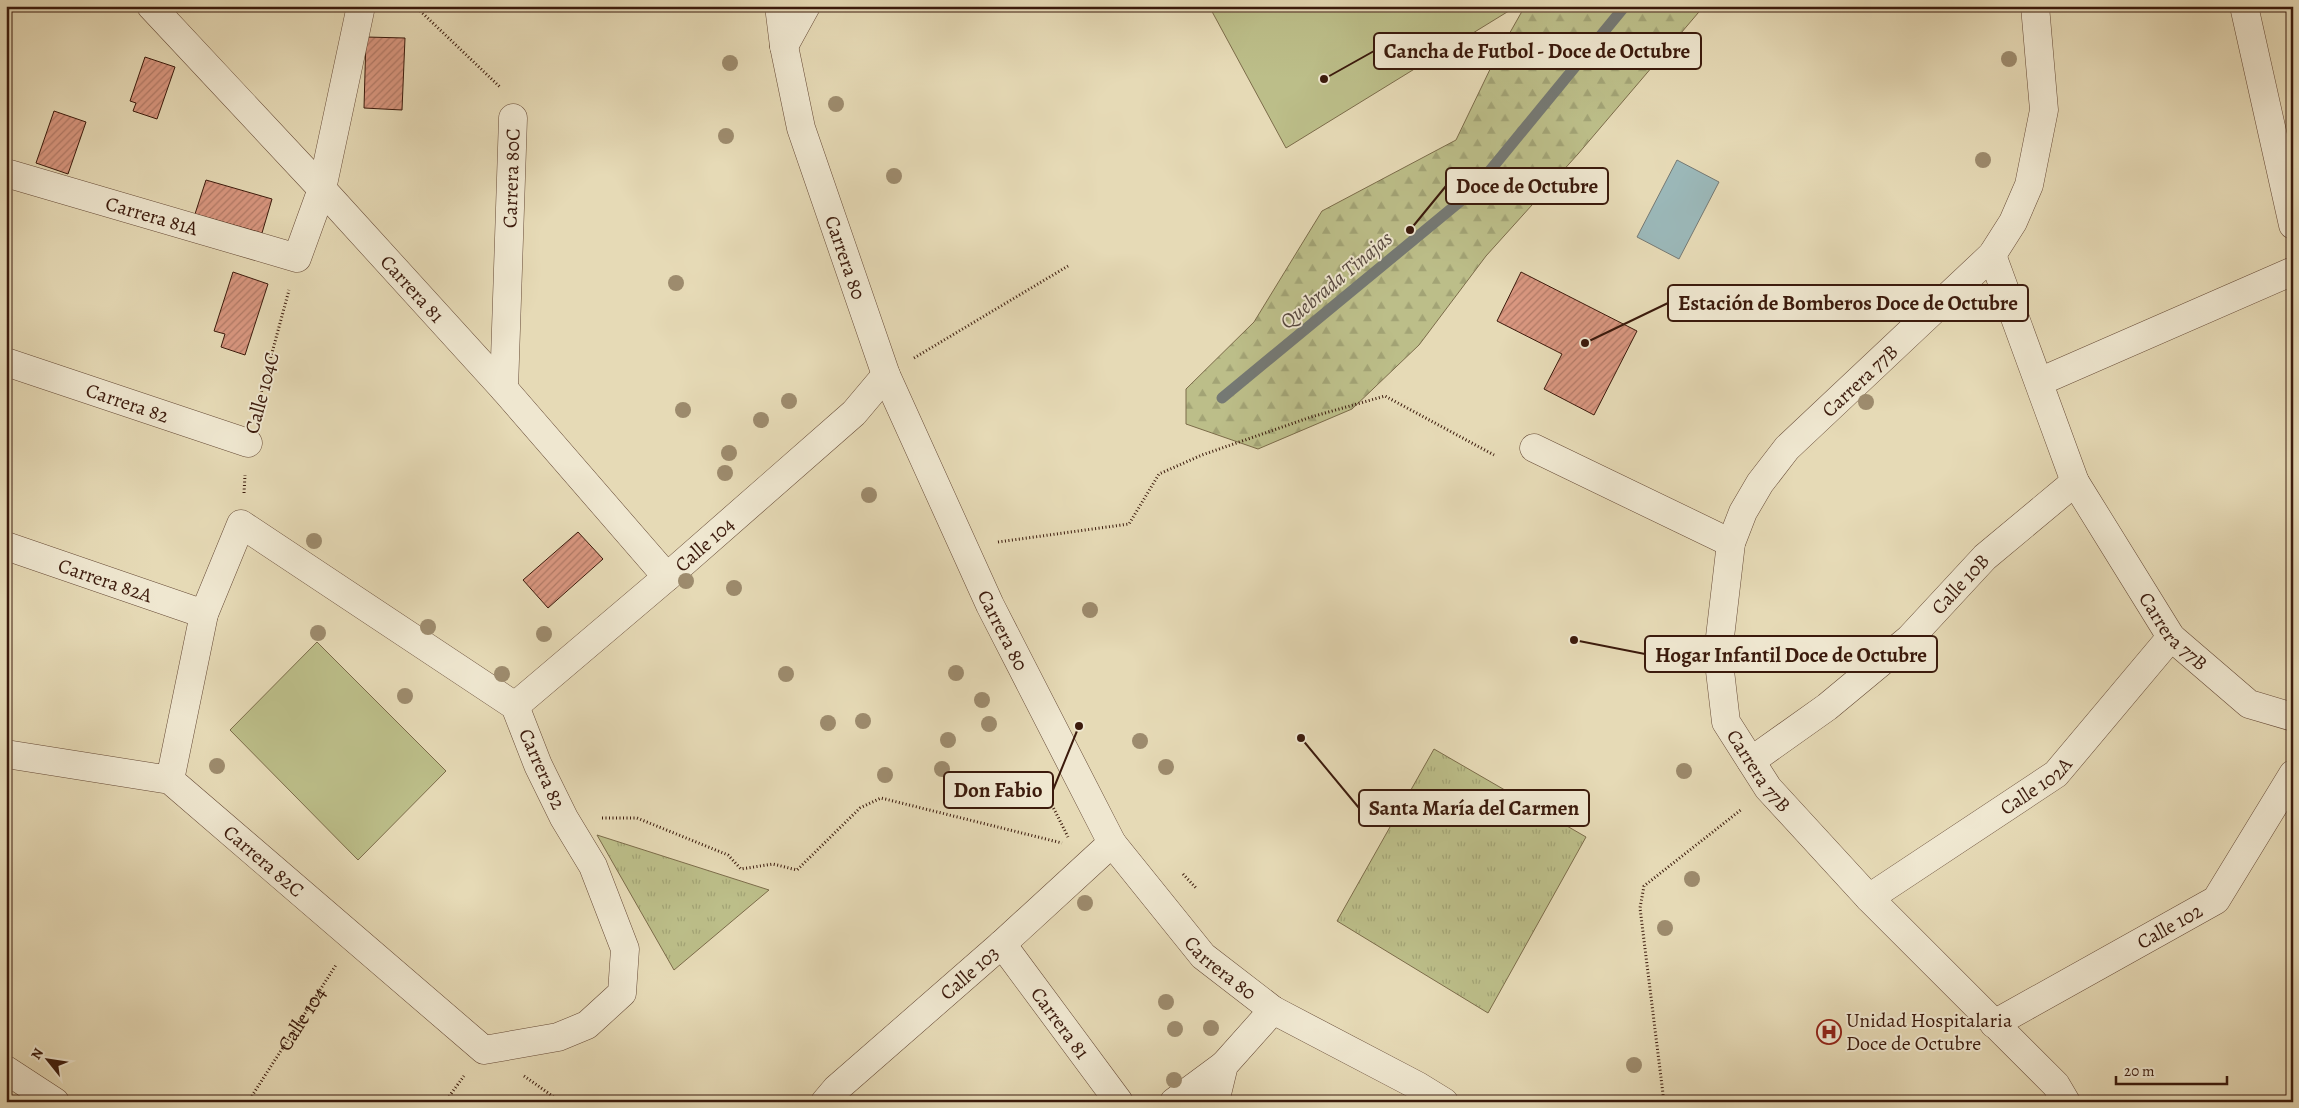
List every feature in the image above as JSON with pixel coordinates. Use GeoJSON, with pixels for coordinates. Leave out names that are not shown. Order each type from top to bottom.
{"type":"FeatureCollection","features":[{"type":"Feature","properties":{"kind":"street","name":"Carrera 81"},"geometry":{"type":"LineString","coordinates":[[151,6],[504,388],[667,577]]}},
{"type":"Feature","properties":{"kind":"street"},"geometry":{"type":"LineString","coordinates":[[298,258],[322,189],[361,6]]}},
{"type":"Feature","properties":{"kind":"street","name":"Carrera 80"},"geometry":{"type":"LineString","coordinates":[[779,6],[784,46],[801,128],[886,375],[990,605],[1112,843],[1203,956],[1273,1010],[1414,1094],[1444,1102]]}},
{"type":"Feature","properties":{"kind":"street"},"geometry":{"type":"LineString","coordinates":[[784,46],[806,6]]}},
{"type":"Feature","properties":{"kind":"street","name":"Carrera 77B"},"geometry":{"type":"LineString","coordinates":[[2034,6],[2044,110],[2029,185],[2013,222],[1992,255],[1787,448],[1760,483],[1743,512],[1731,543],[1718,654],[1726,722],[1768,788],[1869,898],[2056,1085],[2066,1102]]}},
{"type":"Feature","properties":{"kind":"street"},"geometry":{"type":"LineString","coordinates":[[2244,6],[2293,225]]}},
{"type":"Feature","properties":{"kind":"street","name":"Carrera 80C"},"geometry":{"type":"LineString","coordinates":[[504,388],[513,118]]}},
{"type":"Feature","properties":{"kind":"street","name":"Carrera 81A"},"geometry":{"type":"LineString","coordinates":[[6,173],[298,258]]}},
{"type":"Feature","properties":{"kind":"street","name":"Carrera 77B"},"geometry":{"type":"LineString","coordinates":[[1992,255],[2075,482],[2171,638],[2249,704],[2293,717]]}},
{"type":"Feature","properties":{"kind":"street"},"geometry":{"type":"LineString","coordinates":[[2039,382],[2293,271]]}},
{"type":"Feature","properties":{"kind":"street","name":"Carrera 82"},"geometry":{"type":"LineString","coordinates":[[6,362],[248,443]]}},
{"type":"Feature","properties":{"kind":"street","name":"Calle 104"},"geometry":{"type":"LineString","coordinates":[[515,706],[667,577],[854,413],[886,375]]}},
{"type":"Feature","properties":{"kind":"street"},"geometry":{"type":"LineString","coordinates":[[1534,448],[1731,543]]}},
{"type":"Feature","properties":{"kind":"street","name":"Calle 10B"},"geometry":{"type":"LineString","coordinates":[[1751,761],[1827,708],[1909,639],[1985,558],[2075,482]]}},
{"type":"Feature","properties":{"kind":"street"},"geometry":{"type":"LineString","coordinates":[[6,754],[170,780],[204,614],[241,524]]}},
{"type":"Feature","properties":{"kind":"street","name":"Carrera 82"},"geometry":{"type":"LineString","coordinates":[[241,524],[515,706],[538,765],[564,818],[593,866],[626,949],[622,993],[587,1025],[558,1037],[484,1050]]}},
{"type":"Feature","properties":{"kind":"street","name":"Carrera 82A"},"geometry":{"type":"LineString","coordinates":[[6,546],[204,614]]}},
{"type":"Feature","properties":{"kind":"street","name":"Calle 102A"},"geometry":{"type":"LineString","coordinates":[[1869,898],[2056,774],[2171,638]]}},
{"type":"Feature","properties":{"kind":"street","name":"Calle 102"},"geometry":{"type":"LineString","coordinates":[[1994,1024],[2216,900],[2293,774]]}},
{"type":"Feature","properties":{"kind":"street","name":"Carrera 82C"},"geometry":{"type":"LineString","coordinates":[[170,780],[484,1050]]}},
{"type":"Feature","properties":{"kind":"street","name":"Calle 103"},"geometry":{"type":"LineString","coordinates":[[835,1097],[1112,843]]}},
{"type":"Feature","properties":{"kind":"street","name":"Carrera 81"},"geometry":{"type":"LineString","coordinates":[[1002,944],[1119,1102]]}},
{"type":"Feature","properties":{"kind":"street"},"geometry":{"type":"LineString","coordinates":[[1174,1102],[1224,1065],[1273,1010]]}},
{"type":"Feature","properties":{"kind":"street"},"geometry":{"type":"LineString","coordinates":[[1216,1102],[1224,1065]]}},
{"type":"Feature","properties":{"kind":"street"},"geometry":{"type":"LineString","coordinates":[[20,1085],[55,1102]]}},
{"type":"Feature","properties":{"kind":"path","name":"Carrera 80C"},"geometry":{"type":"LineString","coordinates":[[415,6],[500,85],[513,118]]}},
{"type":"Feature","properties":{"kind":"path","name":"Calle 104C"},"geometry":{"type":"LineString","coordinates":[[241,524],[248,443],[298,258]]}},
{"type":"Feature","properties":{"kind":"path"},"geometry":{"type":"LineString","coordinates":[[886,375],[1068,266]]}},
{"type":"Feature","properties":{"kind":"path"},"geometry":{"type":"LineString","coordinates":[[998,542],[1129,524],[1159,474],[1202,455],[1311,417],[1385,396],[1494,455]]}},
{"type":"Feature","properties":{"kind":"path"},"geometry":{"type":"LineString","coordinates":[[1664,1102],[1640,908],[1644,886],[1768,788]]}},
{"type":"Feature","properties":{"kind":"path"},"geometry":{"type":"LineString","coordinates":[[564,818],[638,818],[728,855],[741,869],[773,864],[797,870],[860,808],[881,798],[1063,844]]}},
{"type":"Feature","properties":{"kind":"path","name":"Calle 104"},"geometry":{"type":"LineString","coordinates":[[248,1102],[354,937]]}},
{"type":"Feature","properties":{"kind":"green space"},"geometry":{"type":"Polygon","coordinates":[[[1209,6],[1510,6],[1512,9],[1286,148],[1209,6]]]}},
{"type":"Feature","properties":{"kind":"green space"},"geometry":{"type":"Polygon","coordinates":[[[1525,6],[1704,6],[1578,154],[1486,256],[1419,345],[1352,409],[1258,449],[1186,424],[1186,389],[1254,322],[1322,211],[1456,140],[1495,59],[1525,6]]]}},
{"type":"Feature","properties":{"kind":"green space"},"geometry":{"type":"Polygon","coordinates":[[[317,642],[446,771],[358,860],[230,730],[317,642]]]}},
{"type":"Feature","properties":{"kind":"green space"},"geometry":{"type":"Polygon","coordinates":[[[1434,749],[1586,837],[1488,1013],[1337,921],[1434,749]]]}},
{"type":"Feature","properties":{"kind":"green space"},"geometry":{"type":"Polygon","coordinates":[[[597,835],[769,890],[674,970],[597,835]]]}},
{"type":"Feature","properties":{"kind":"water"},"geometry":{"type":"Polygon","coordinates":[[[1677,160],[1719,182],[1679,259],[1637,237],[1677,160]]]}},
{"type":"Feature","properties":{"kind":"building"},"geometry":{"type":"Polygon","coordinates":[[[366,37],[405,38],[402,110],[364,108],[366,37]]]}},
{"type":"Feature","properties":{"kind":"building"},"geometry":{"type":"Polygon","coordinates":[[[145,57],[175,67],[157,119],[133,111],[136,103],[130,101],[145,57]]]}},
{"type":"Feature","properties":{"kind":"building"},"geometry":{"type":"Polygon","coordinates":[[[54,111],[86,122],[68,174],[36,163],[54,111]]]}},
{"type":"Feature","properties":{"kind":"building"},"geometry":{"type":"Polygon","coordinates":[[[206,180],[272,199],[262,233],[195,214],[206,180]]]}},
{"type":"Feature","properties":{"kind":"building"},"geometry":{"type":"Polygon","coordinates":[[[233,272],[268,284],[245,355],[221,347],[225,334],[214,331],[233,272]]]}},
{"type":"Feature","properties":{"kind":"building"},"geometry":{"type":"Polygon","coordinates":[[[1521,272],[1637,331],[1594,415],[1544,389],[1562,354],[1497,321],[1521,272]]]}},
{"type":"Feature","properties":{"kind":"building"},"geometry":{"type":"Polygon","coordinates":[[[578,532],[603,559],[548,608],[523,580],[578,532]]]}},
{"type":"Feature","properties":{"kind":"waterway","name":"Quebrada Tinajas"},"geometry":{"type":"LineString","coordinates":[[1222,398],[1474,190],[1625,6]]}},
{"type":"Feature","properties":{"kind":"place","name":"Cancha de Futbol - Doce de Octubre"},"geometry":{"type":"Point","coordinates":[1324,79]}},
{"type":"Feature","properties":{"kind":"place","name":"Doce de Octubre"},"geometry":{"type":"Point","coordinates":[1410,230]}},
{"type":"Feature","properties":{"kind":"place","name":"Estación de Bomberos Doce de Octubre"},"geometry":{"type":"Point","coordinates":[1585,343]}},
{"type":"Feature","properties":{"kind":"place","name":"Hogar Infantil Doce de Octubre"},"geometry":{"type":"Point","coordinates":[1574,640]}},
{"type":"Feature","properties":{"kind":"place","name":"Don Fabio"},"geometry":{"type":"Point","coordinates":[1079,726]}},
{"type":"Feature","properties":{"kind":"place","name":"Santa María del Carmen"},"geometry":{"type":"Point","coordinates":[1301,738]}},
{"type":"Feature","properties":{"kind":"place","name":"Unidad Hospitalaria Doce de Octubre"},"geometry":{"type":"Point","coordinates":[1829,1032]}}]}
